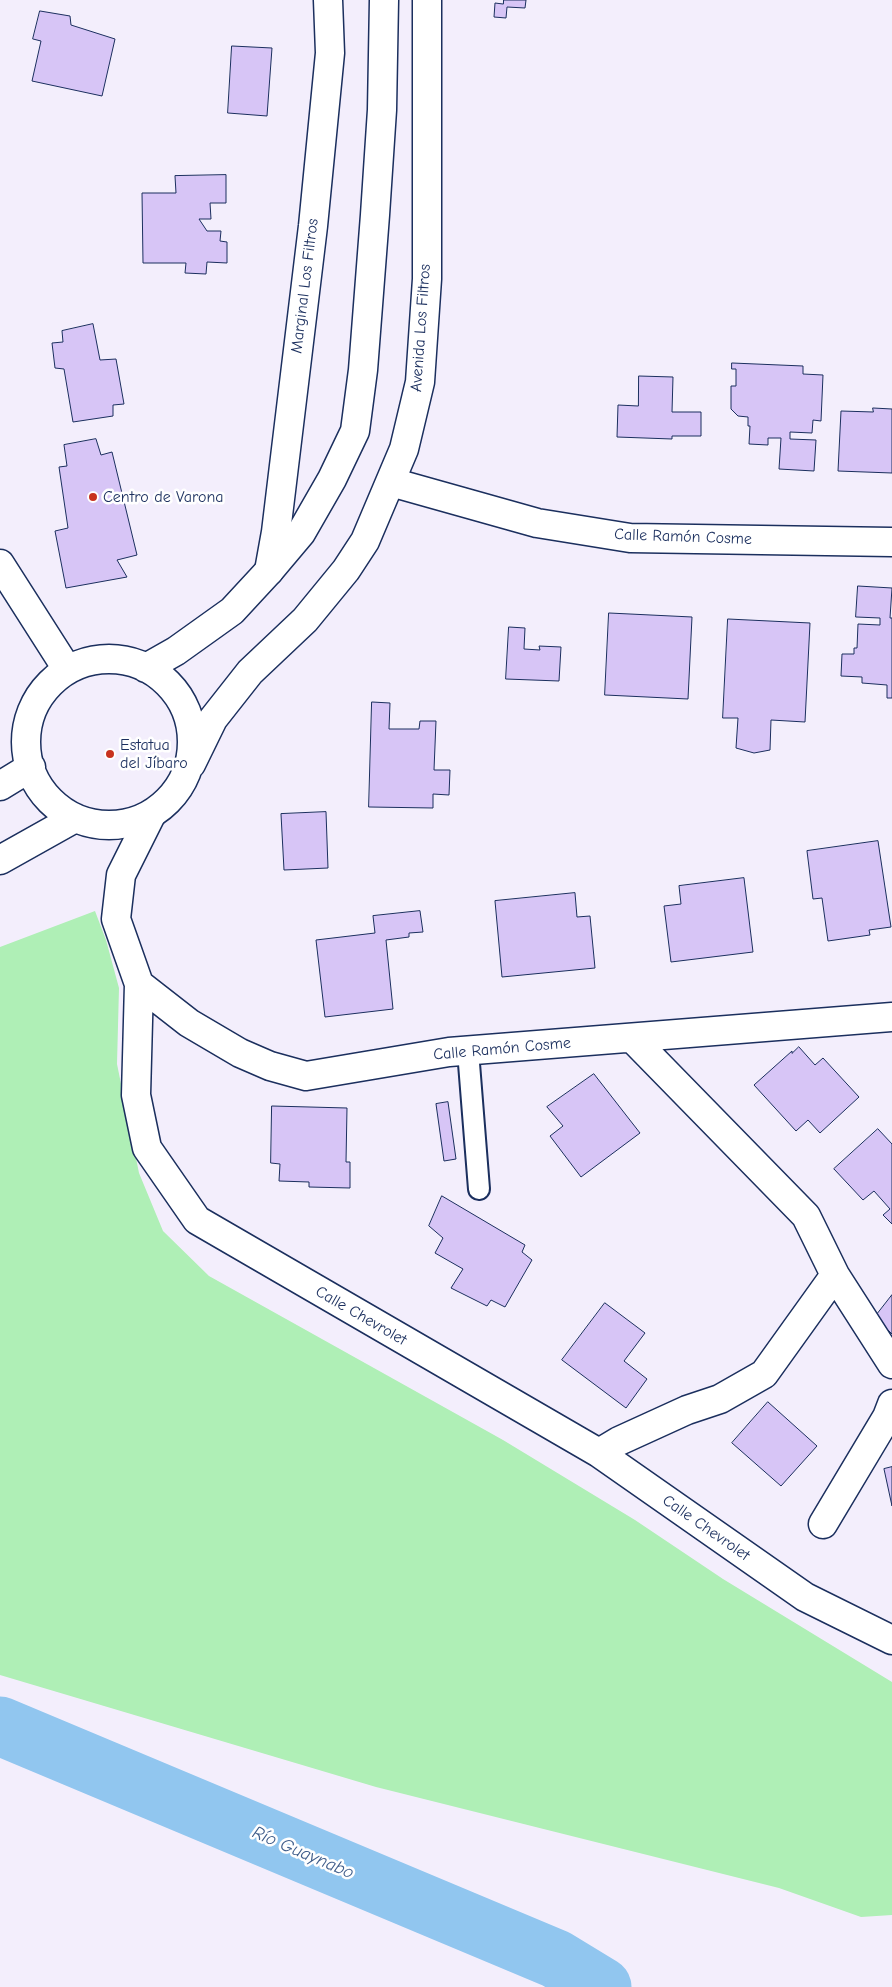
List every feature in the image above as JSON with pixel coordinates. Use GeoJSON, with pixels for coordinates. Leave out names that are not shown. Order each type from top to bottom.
{"type":"FeatureCollection","features":[{"type":"Feature","properties":{"kind":"street","name":"Marginal Los Filtros"},"geometry":{"type":"LineString","coordinates":[[269,571],[276,532],[313,226],[330,54],[328,0]]}},
{"type":"Feature","properties":{"kind":"street"},"geometry":{"type":"LineString","coordinates":[[146,668],[182,647],[232,611],[269,571],[301,533],[332,479],[355,430],[363,370],[375,215],[382,110],[384,0]]}},
{"type":"Feature","properties":{"kind":"street","name":"Avenida Los Filtros"},"geometry":{"type":"LineString","coordinates":[[190,764],[213,720],[250,672],[305,620],[346,570],[365,541],[404,449],[420,382],[427,279],[427,0]]}},
{"type":"Feature","properties":{"kind":"street","name":"Calle Ramón Cosme"},"geometry":{"type":"LineString","coordinates":[[391,482],[538,523],[630,538],[892,542]]}},
{"type":"Feature","properties":{"kind":"street"},"geometry":{"type":"LineString","coordinates":[[0,564],[67,669]]}},
{"type":"Feature","properties":{"kind":"street"},"geometry":{"type":"LineString","coordinates":[[98,659],[131,661],[160,676],[182,700],[192,732],[190,764],[176,794],[151,815],[132,821],[111,824],[88,823],[58,808],[36,784],[25,753],[28,720],[42,690],[67,669],[98,659]]}},
{"type":"Feature","properties":{"kind":"street"},"geometry":{"type":"LineString","coordinates":[[0,786],[31,767]]}},
{"type":"Feature","properties":{"kind":"street","name":"Calle Chevrolet"},"geometry":{"type":"LineString","coordinates":[[151,815],[122,875],[116,919],[139,984],[136,1095],[147,1148],[197,1220],[599,1453],[805,1597],[892,1640]]}},
{"type":"Feature","properties":{"kind":"street"},"geometry":{"type":"LineString","coordinates":[[0,860],[75,818]]}},
{"type":"Feature","properties":{"kind":"street","name":"Calle Ramón Cosme"},"geometry":{"type":"LineString","coordinates":[[139,984],[189,1023],[240,1053],[270,1066],[306,1076],[468,1051],[892,1017]]}},
{"type":"Feature","properties":{"kind":"street"},"geometry":{"type":"LineString","coordinates":[[632,1038],[806,1216],[835,1275],[892,1364]]}},
{"type":"Feature","properties":{"kind":"street"},"geometry":{"type":"LineString","coordinates":[[599,1453],[619,1441],[687,1410],[720,1399],[764,1374],[835,1275]]}},
{"type":"Feature","properties":{"kind":"street"},"geometry":{"type":"LineString","coordinates":[[823,1524],[887,1417],[892,1404]]}},
{"type":"Feature","properties":{"kind":"lane"},"geometry":{"type":"LineString","coordinates":[[468,1051],[479,1188]]}},
{"type":"Feature","properties":{"kind":"green space"},"geometry":{"type":"Polygon","coordinates":[[[95,911],[106,940],[119,988],[117,1064],[139,1173],[163,1231],[209,1276],[503,1440],[635,1520],[723,1579],[892,1682],[892,1915],[861,1917],[779,1888],[376,1787],[0,1675],[0,947],[95,911]]]}},
{"type":"Feature","properties":{"kind":"building"},"geometry":{"type":"Polygon","coordinates":[[[504,0],[526,0],[525,8],[507,7],[506,18],[494,17],[495,3],[503,4],[504,0]]]}},
{"type":"Feature","properties":{"kind":"building"},"geometry":{"type":"Polygon","coordinates":[[[40,11],[70,16],[71,25],[115,39],[102,96],[32,81],[41,41],[33,39],[40,11]]]}},
{"type":"Feature","properties":{"kind":"building"},"geometry":{"type":"Polygon","coordinates":[[[232,46],[272,48],[267,116],[228,113],[232,46]]]}},
{"type":"Feature","properties":{"kind":"building"},"geometry":{"type":"Polygon","coordinates":[[[226,175],[226,203],[210,203],[211,219],[199,219],[207,231],[221,231],[220,241],[227,242],[227,263],[207,262],[206,274],[185,273],[186,263],[143,263],[142,193],[176,193],[175,176],[226,175]]]}},
{"type":"Feature","properties":{"kind":"building"},"geometry":{"type":"Polygon","coordinates":[[[93,324],[100,360],[116,359],[124,404],[113,405],[113,416],[73,422],[64,369],[55,368],[52,343],[63,342],[62,331],[93,324]]]}},
{"type":"Feature","properties":{"kind":"building"},"geometry":{"type":"Polygon","coordinates":[[[732,363],[803,366],[803,374],[823,375],[821,421],[813,420],[812,433],[790,432],[790,439],[816,440],[814,471],[779,469],[781,438],[768,438],[768,445],[749,444],[750,426],[748,426],[748,417],[738,416],[731,409],[731,386],[736,386],[736,369],[732,369],[732,363]]]}},
{"type":"Feature","properties":{"kind":"building"},"geometry":{"type":"Polygon","coordinates":[[[639,376],[673,377],[672,412],[701,412],[701,436],[672,436],[672,439],[617,437],[618,405],[638,406],[639,376]]]}},
{"type":"Feature","properties":{"kind":"building"},"geometry":{"type":"Polygon","coordinates":[[[873,408],[892,409],[892,473],[838,471],[841,411],[873,412],[873,408]]]}},
{"type":"Feature","properties":{"kind":"building","name":"Centro de Varona"},"geometry":{"type":"Polygon","coordinates":[[[96,439],[101,455],[112,452],[137,555],[117,560],[127,577],[66,588],[55,531],[68,528],[59,467],[67,466],[64,445],[96,439]]]}},
{"type":"Feature","properties":{"kind":"building"},"geometry":{"type":"Polygon","coordinates":[[[858,586],[892,588],[890,618],[892,618],[892,698],[887,698],[887,685],[862,683],[862,677],[841,676],[842,654],[854,654],[854,648],[857,648],[858,624],[880,625],[880,618],[856,617],[858,586]]]}},
{"type":"Feature","properties":{"kind":"building"},"geometry":{"type":"Polygon","coordinates":[[[609,613],[692,617],[688,699],[605,695],[609,613]]]}},
{"type":"Feature","properties":{"kind":"building"},"geometry":{"type":"Polygon","coordinates":[[[728,619],[810,623],[805,722],[771,720],[770,750],[754,753],[736,748],[738,718],[723,718],[728,619]]]}},
{"type":"Feature","properties":{"kind":"building"},"geometry":{"type":"Polygon","coordinates":[[[509,627],[525,628],[524,649],[540,650],[539,646],[561,647],[559,681],[506,679],[509,627]]]}},
{"type":"Feature","properties":{"kind":"building"},"geometry":{"type":"Polygon","coordinates":[[[372,702],[390,703],[389,729],[419,729],[420,721],[436,721],[434,770],[450,770],[449,795],[433,794],[433,808],[369,807],[372,702]]]}},
{"type":"Feature","properties":{"kind":"building"},"geometry":{"type":"Polygon","coordinates":[[[326,812],[328,868],[284,870],[281,814],[326,812]]]}},
{"type":"Feature","properties":{"kind":"building"},"geometry":{"type":"Polygon","coordinates":[[[878,841],[891,927],[869,930],[870,935],[828,941],[822,898],[813,899],[807,851],[878,841]]]}},
{"type":"Feature","properties":{"kind":"building"},"geometry":{"type":"Polygon","coordinates":[[[744,878],[753,952],[671,962],[664,906],[681,904],[679,886],[744,878]]]}},
{"type":"Feature","properties":{"kind":"building"},"geometry":{"type":"Polygon","coordinates":[[[575,893],[577,917],[590,916],[595,968],[502,977],[495,901],[575,893]]]}},
{"type":"Feature","properties":{"kind":"building"},"geometry":{"type":"Polygon","coordinates":[[[420,911],[423,932],[409,933],[409,937],[386,940],[393,1009],[325,1017],[316,940],[375,933],[373,916],[420,911]]]}},
{"type":"Feature","properties":{"kind":"building"},"geometry":{"type":"Polygon","coordinates":[[[799,1047],[815,1065],[823,1058],[859,1097],[820,1133],[808,1120],[796,1131],[754,1085],[799,1047]]]}},
{"type":"Feature","properties":{"kind":"building"},"geometry":{"type":"Polygon","coordinates":[[[594,1074],[640,1133],[581,1177],[550,1136],[563,1126],[547,1107],[594,1074]]]}},
{"type":"Feature","properties":{"kind":"building"},"geometry":{"type":"Polygon","coordinates":[[[448,1102],[456,1159],[444,1161],[436,1104],[448,1102]]]}},
{"type":"Feature","properties":{"kind":"building"},"geometry":{"type":"Polygon","coordinates":[[[272,1106],[347,1108],[346,1162],[350,1162],[350,1188],[309,1187],[309,1182],[279,1181],[280,1164],[271,1163],[272,1106]]]}},
{"type":"Feature","properties":{"kind":"building"},"geometry":{"type":"Polygon","coordinates":[[[878,1129],[892,1144],[892,1224],[883,1215],[890,1209],[874,1191],[863,1200],[834,1169],[878,1129]]]}},
{"type":"Feature","properties":{"kind":"building"},"geometry":{"type":"Polygon","coordinates":[[[442,1196],[525,1245],[522,1252],[532,1260],[505,1307],[491,1300],[487,1306],[451,1288],[463,1269],[435,1253],[443,1238],[429,1226],[442,1196]]]}},
{"type":"Feature","properties":{"kind":"building"},"geometry":{"type":"Polygon","coordinates":[[[892,1295],[892,1334],[875,1317],[892,1295]]]}},
{"type":"Feature","properties":{"kind":"building"},"geometry":{"type":"Polygon","coordinates":[[[605,1303],[645,1333],[624,1361],[647,1379],[626,1408],[562,1360],[605,1303]]]}},
{"type":"Feature","properties":{"kind":"building"},"geometry":{"type":"Polygon","coordinates":[[[768,1402],[817,1446],[781,1486],[732,1443],[768,1402]]]}},
{"type":"Feature","properties":{"kind":"building"},"geometry":{"type":"Polygon","coordinates":[[[892,1467],[892,1506],[884,1469],[892,1467]]]}},
{"type":"Feature","properties":{"kind":"waterway","name":"Río Guaynabo"},"geometry":{"type":"LineString","coordinates":[[0,1726],[556,1959],[602,1987]]}},
{"type":"Feature","properties":{"kind":"place","name":"Centro de Varona"},"geometry":{"type":"Point","coordinates":[93,497]}},
{"type":"Feature","properties":{"kind":"place","name":"Estatua del Jíbaro"},"geometry":{"type":"Point","coordinates":[110,754]}}]}
